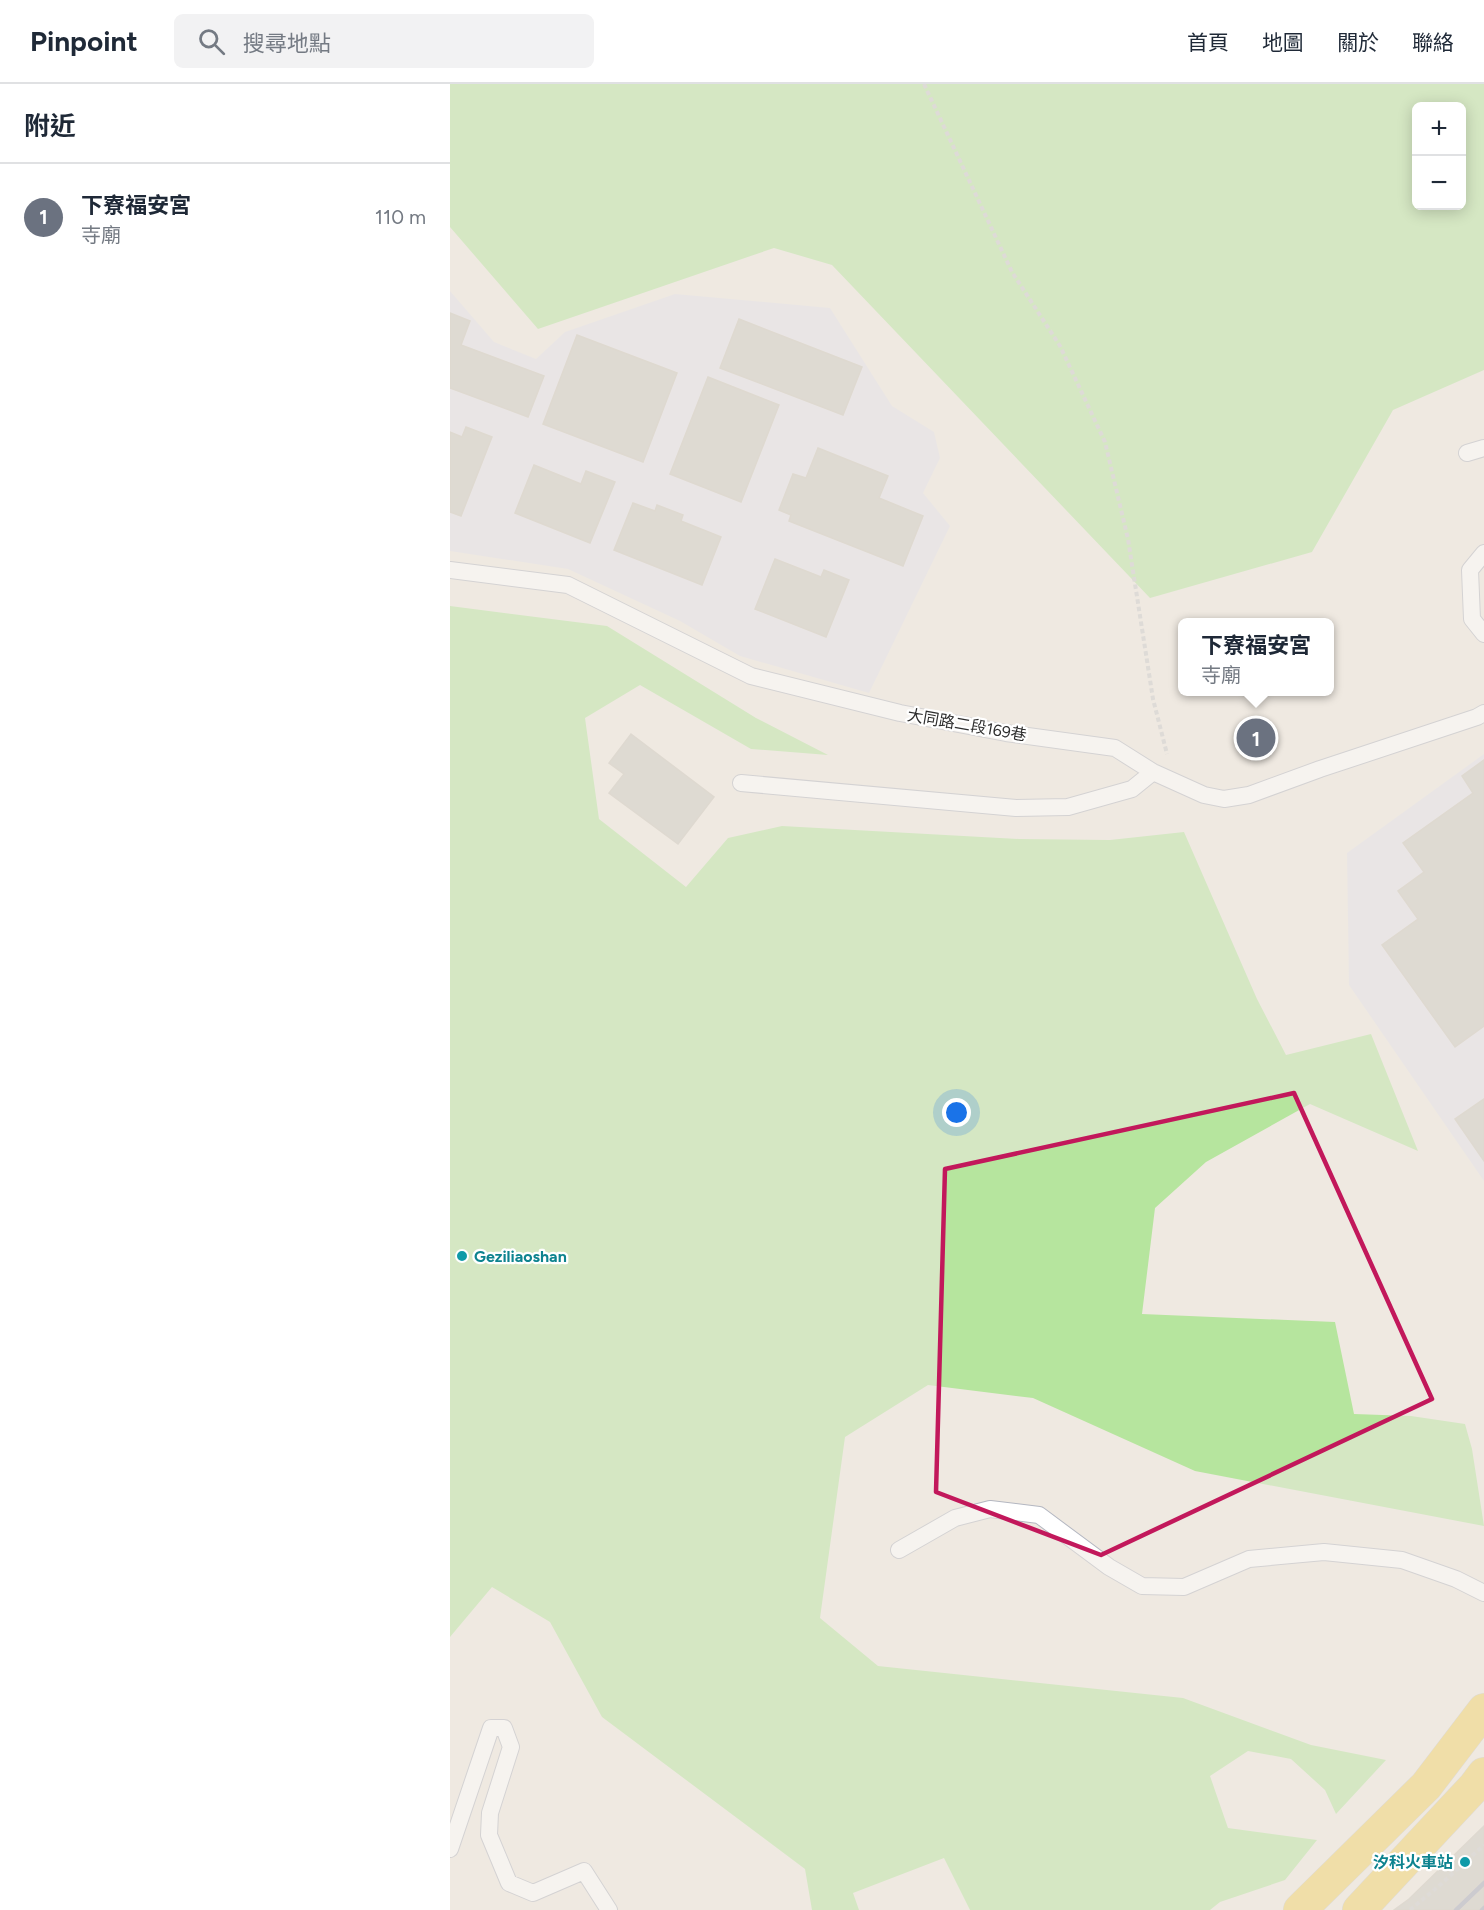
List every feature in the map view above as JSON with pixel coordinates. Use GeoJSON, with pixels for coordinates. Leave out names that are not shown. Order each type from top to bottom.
{"type":"FeatureCollection","features":[{"type":"Feature","properties":{"kind":"main road"},"geometry":{"type":"LineString","coordinates":[[1300,1910],[1426,1786],[1484,1710]]}},
{"type":"Feature","properties":{"kind":"main road"},"geometry":{"type":"LineString","coordinates":[[1359,1910],[1484,1774]]}},
{"type":"Feature","properties":{"kind":"lane"},"geometry":{"type":"LineString","coordinates":[[1467,453],[1484,448]]}},
{"type":"Feature","properties":{"kind":"lane"},"geometry":{"type":"LineString","coordinates":[[1484,553],[1470,570],[1472,619],[1484,634]]}},
{"type":"Feature","properties":{"kind":"lane","name":"大同路二段169巷"},"geometry":{"type":"LineString","coordinates":[[450,570],[568,585],[751,676],[900,713],[1006,733],[1115,748],[1153,772],[1204,795],[1224,799],[1249,795],[1484,713]]}},
{"type":"Feature","properties":{"kind":"lane"},"geometry":{"type":"LineString","coordinates":[[741,783],[1016,808],[1058,808],[1132,789],[1153,772]]}},
{"type":"Feature","properties":{"kind":"lane"},"geometry":{"type":"LineString","coordinates":[[898,1550],[955,1518],[990,1509],[1039,1515],[1109,1567],[1142,1586],[1184,1587],[1249,1559],[1324,1552],[1402,1560],[1456,1579],[1484,1593]]}},
{"type":"Feature","properties":{"kind":"lane"},"geometry":{"type":"LineString","coordinates":[[450,1849],[491,1728],[504,1728],[511,1747],[490,1813],[489,1835],[509,1883],[533,1893],[584,1871],[609,1910]]}},
{"type":"Feature","properties":{"kind":"path"},"geometry":{"type":"LineString","coordinates":[[924,84],[1012,272],[1060,346],[1105,442],[1128,539],[1153,699],[1173,781]]}},
{"type":"Feature","properties":{"kind":"path"},"geometry":{"type":"LineString","coordinates":[[1410,1910],[1484,1845]]}},
{"type":"Feature","properties":{"kind":"highlighted area"},"geometry":{"type":"Polygon","coordinates":[[[1294,1093],[1432,1399],[1101,1555],[936,1492],[945,1169],[1294,1093]]]}},
{"type":"Feature","properties":{"kind":"shaded area"},"geometry":{"type":"Polygon","coordinates":[[[450,291],[494,342],[536,359],[565,332],[675,294],[830,308],[892,406],[934,432],[940,458],[923,493],[950,526],[869,693],[740,656],[680,621],[568,569],[450,551],[450,291]]]}},
{"type":"Feature","properties":{"kind":"shaded area"},"geometry":{"type":"Polygon","coordinates":[[[1484,754],[1484,1181],[1349,985],[1347,853],[1484,754]]]}},
{"type":"Feature","properties":{"kind":"green space"},"geometry":{"type":"Polygon","coordinates":[[[450,84],[1484,84],[1484,370],[1393,410],[1312,552],[1150,598],[832,265],[774,248],[538,329],[450,227],[450,84]]]}},
{"type":"Feature","properties":{"kind":"green space"},"geometry":{"type":"Polygon","coordinates":[[[450,606],[607,626],[756,718],[828,755],[751,749],[640,685],[585,718],[599,819],[686,887],[728,838],[782,826],[1019,839],[1110,840],[1184,832],[1257,999],[1286,1055],[1371,1034],[1418,1151],[1310,1104],[1206,1162],[1155,1208],[1142,1314],[1335,1322],[1354,1414],[1411,1416],[1465,1424],[1472,1449],[1484,1526],[1195,1471],[1033,1398],[928,1385],[845,1437],[820,1618],[878,1666],[1183,1698],[1311,1745],[1386,1760],[1336,1814],[1325,1790],[1291,1759],[1248,1751],[1210,1776],[1228,1828],[1317,1840],[1285,1880],[1220,1902],[1210,1910],[970,1910],[944,1858],[853,1893],[859,1910],[812,1910],[805,1869],[602,1717],[550,1622],[492,1587],[450,1637],[450,606]]]}},
{"type":"Feature","properties":{"kind":"building"},"geometry":{"type":"Polygon","coordinates":[[[450,313],[470,321],[461,345],[544,376],[528,417],[450,388],[450,313]]]}},
{"type":"Feature","properties":{"kind":"building"},"geometry":{"type":"Polygon","coordinates":[[[739,319],[862,367],[843,415],[720,368],[739,319]]]}},
{"type":"Feature","properties":{"kind":"building"},"geometry":{"type":"Polygon","coordinates":[[[577,335],[677,373],[643,462],[543,424],[577,335]]]}},
{"type":"Feature","properties":{"kind":"building"},"geometry":{"type":"Polygon","coordinates":[[[708,377],[779,405],[741,502],[670,474],[708,377]]]}},
{"type":"Feature","properties":{"kind":"building"},"geometry":{"type":"Polygon","coordinates":[[[466,427],[492,437],[461,516],[450,512],[450,432],[462,437],[466,427]]]}},
{"type":"Feature","properties":{"kind":"building"},"geometry":{"type":"Polygon","coordinates":[[[818,448],[888,476],[879,498],[923,516],[903,566],[789,521],[791,515],[779,510],[793,474],[806,478],[818,448]]]}},
{"type":"Feature","properties":{"kind":"building"},"geometry":{"type":"Polygon","coordinates":[[[534,465],[581,484],[586,471],[615,482],[590,543],[515,513],[534,465]]]}},
{"type":"Feature","properties":{"kind":"building"},"geometry":{"type":"Polygon","coordinates":[[[633,503],[655,511],[657,505],[683,515],[681,521],[721,537],[702,585],[614,550],[633,503]]]}},
{"type":"Feature","properties":{"kind":"building"},"geometry":{"type":"Polygon","coordinates":[[[775,559],[821,577],[824,570],[849,580],[826,637],[755,609],[775,559]]]}},
{"type":"Feature","properties":{"kind":"building"},"geometry":{"type":"Polygon","coordinates":[[[631,734],[714,797],[678,844],[609,793],[624,774],[609,763],[631,734]]]}},
{"type":"Feature","properties":{"kind":"building"},"geometry":{"type":"Polygon","coordinates":[[[1484,760],[1484,1026],[1455,1047],[1382,945],[1418,919],[1398,891],[1424,872],[1403,843],[1473,793],[1462,776],[1484,760]]]}},
{"type":"Feature","properties":{"kind":"building"},"geometry":{"type":"Polygon","coordinates":[[[1484,1099],[1484,1161],[1455,1119],[1484,1099]]]}},
{"type":"Feature","properties":{"kind":"building","name":"汐科火車站"},"geometry":{"type":"Polygon","coordinates":[[[1484,1826],[1484,1910],[1394,1910],[1409,1899],[1484,1826]]]}},
{"type":"Feature","properties":{"kind":"railway"},"geometry":{"type":"LineString","coordinates":[[1456,1910],[1484,1883]]}},
{"type":"Feature","properties":{"kind":"place","name":"下寮福安宮"},"geometry":{"type":"Point","coordinates":[1256,738]}},
{"type":"Feature","properties":{"kind":"place","name":"Geziliaoshan"},"geometry":{"type":"Point","coordinates":[462,1256]}},
{"type":"Feature","properties":{"kind":"place","name":"汐科火車站"},"geometry":{"type":"Point","coordinates":[1465,1862]}}]}
